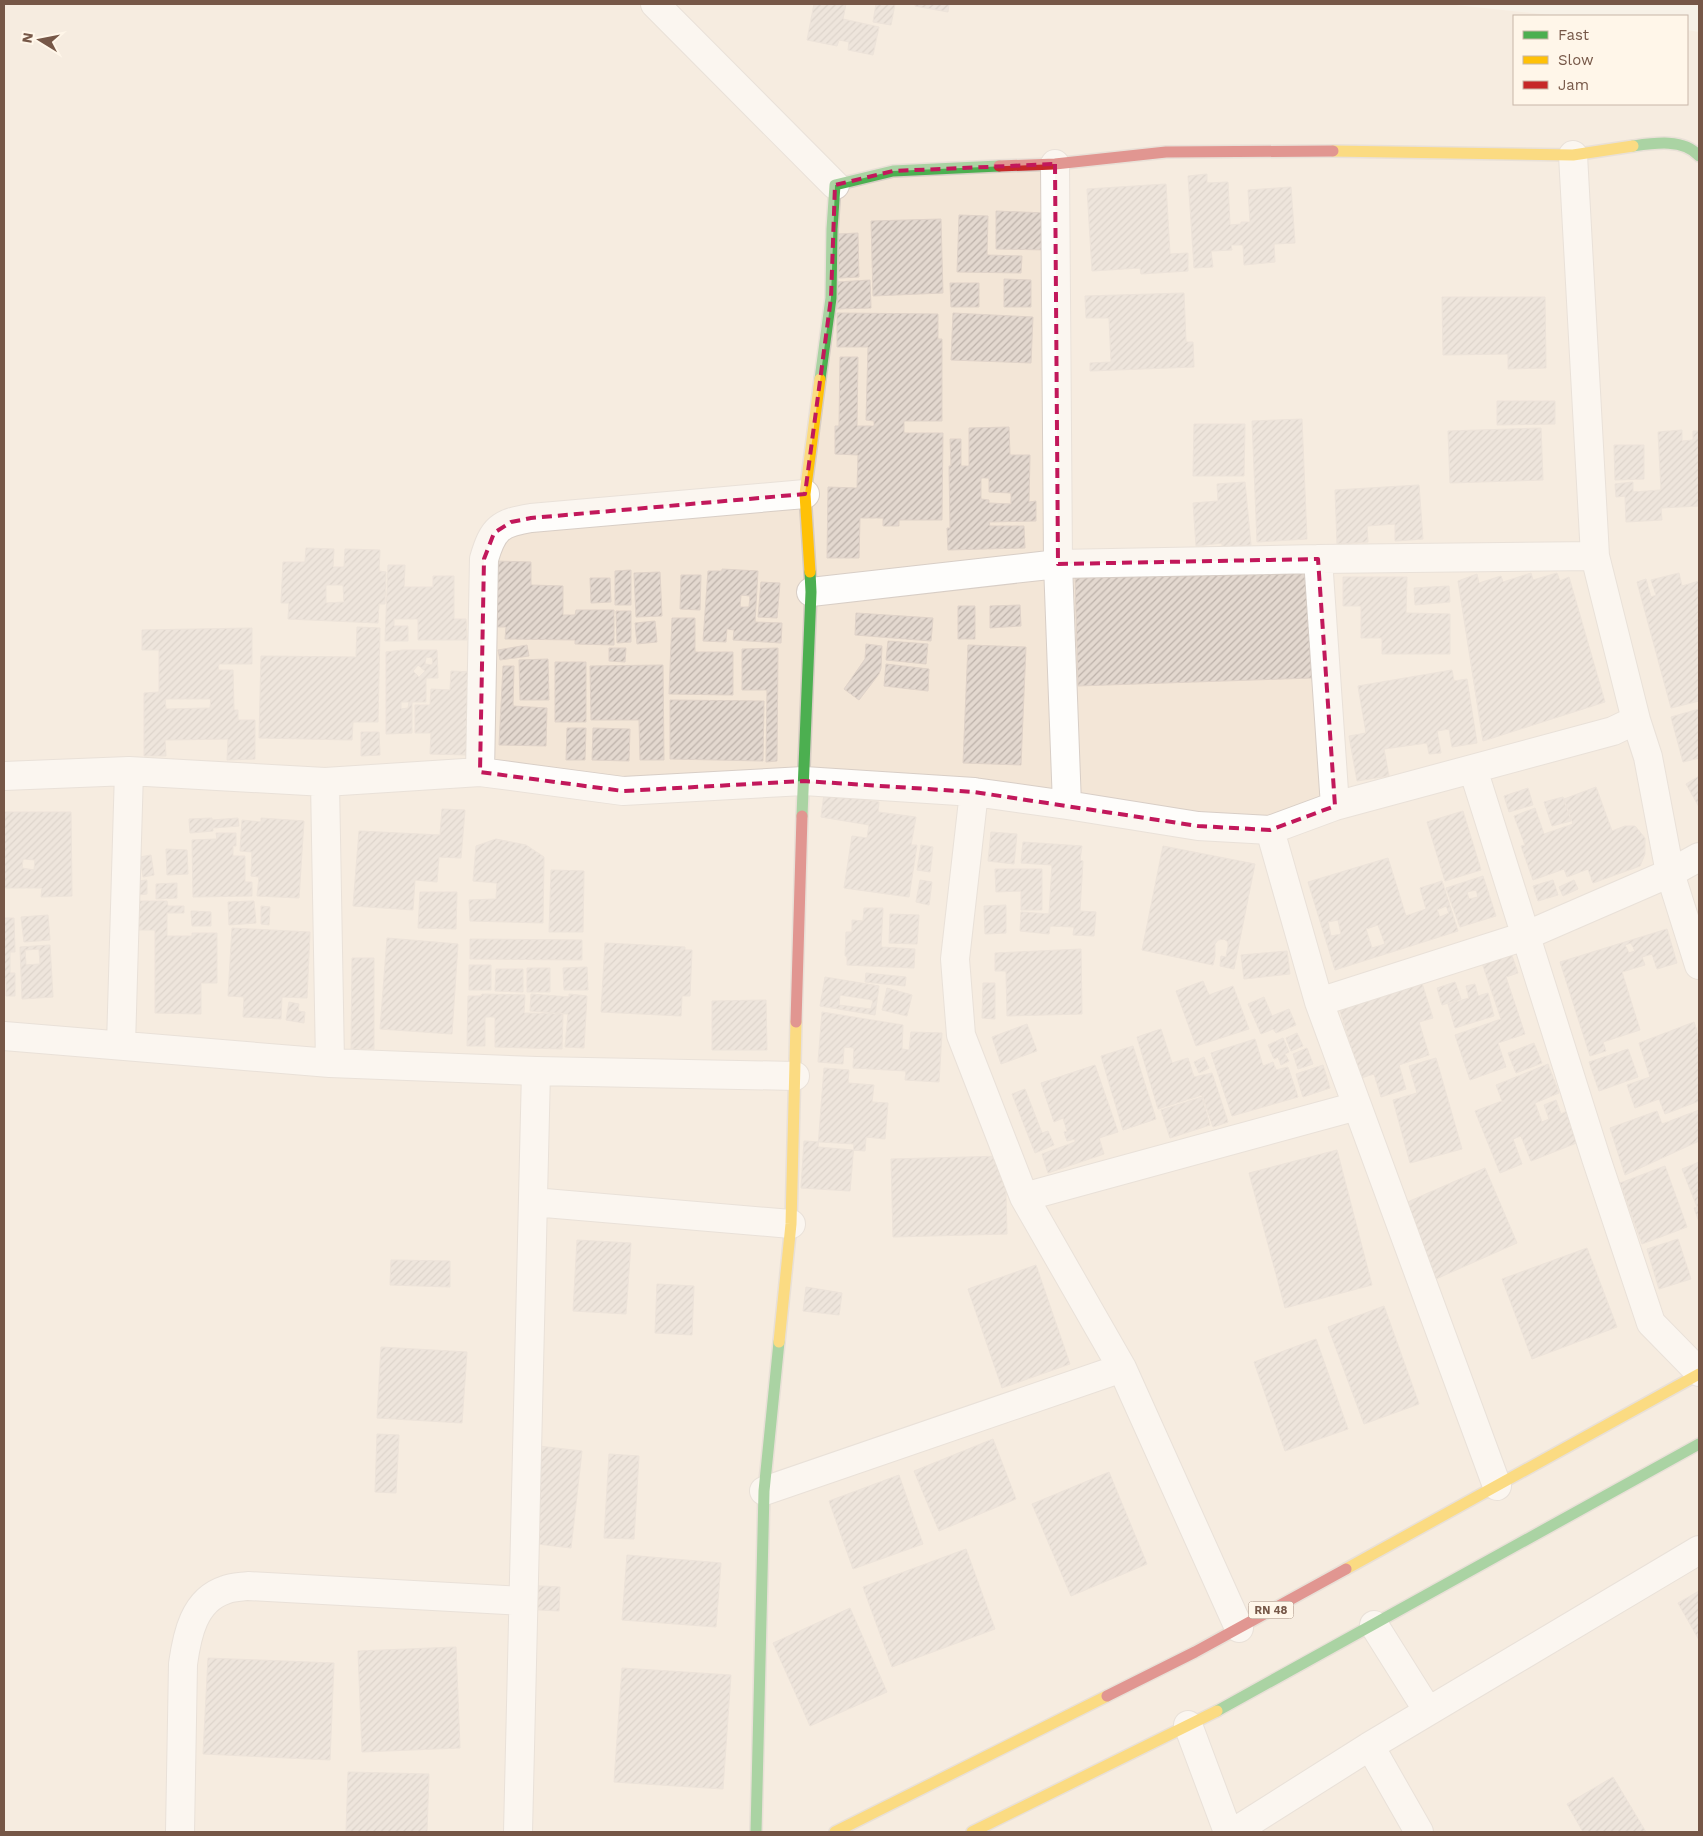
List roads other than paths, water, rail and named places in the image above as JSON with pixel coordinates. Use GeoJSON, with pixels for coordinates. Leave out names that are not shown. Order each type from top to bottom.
{"type":"FeatureCollection","features":[{"type":"Feature","properties":{"kind":"main road"},"geometry":{"type":"LineString","coordinates":[[756,1832],[764,1490],[791,1224],[799,889],[811,592],[805,494],[831,298],[835,185],[893,171],[1055,164],[1166,152],[1338,151],[1573,155],[1663,142],[1694,150],[1699,156]]}},
{"type":"Feature","properties":{"kind":"main road","name":"RN 48"},"geometry":{"type":"LineString","coordinates":[[834,1832],[1239,1628],[1699,1373]]}},
{"type":"Feature","properties":{"kind":"main road"},"geometry":{"type":"LineString","coordinates":[[972,1832],[1250,1694],[1699,1444]]}},
{"type":"Feature","properties":{"kind":"street"},"geometry":{"type":"LineString","coordinates":[[656,4],[835,185]]}},
{"type":"Feature","properties":{"kind":"street"},"geometry":{"type":"LineString","coordinates":[[1573,155],[1595,556],[1636,720],[1648,757],[1670,873],[1699,965]]}},
{"type":"Feature","properties":{"kind":"street"},"geometry":{"type":"LineString","coordinates":[[1055,164],[1058,564],[1067,805]]}},
{"type":"Feature","properties":{"kind":"street"},"geometry":{"type":"LineString","coordinates":[[480,772],[484,558],[488,543],[494,533],[501,527],[511,522],[531,518],[805,494]]}},
{"type":"Feature","properties":{"kind":"street"},"geometry":{"type":"LineString","coordinates":[[811,592],[1058,564],[1595,556]]}},
{"type":"Feature","properties":{"kind":"street"},"geometry":{"type":"LineString","coordinates":[[1318,559],[1335,806]]}},
{"type":"Feature","properties":{"kind":"street"},"geometry":{"type":"LineString","coordinates":[[4,776],[128,771],[325,782],[480,772],[623,791],[804,781],[974,792],[1198,826],[1270,830],[1335,806],[1613,731],[1636,720]]}},
{"type":"Feature","properties":{"kind":"street"},"geometry":{"type":"LineString","coordinates":[[1473,769],[1525,936],[1651,1323],[1699,1373]]}},
{"type":"Feature","properties":{"kind":"street"},"geometry":{"type":"LineString","coordinates":[[122,1045],[128,771]]}},
{"type":"Feature","properties":{"kind":"street"},"geometry":{"type":"LineString","coordinates":[[325,782],[330,1063]]}},
{"type":"Feature","properties":{"kind":"street"},"geometry":{"type":"LineString","coordinates":[[974,792],[955,959],[961,1034],[1024,1197],[1122,1368],[1239,1628]]}},
{"type":"Feature","properties":{"kind":"street"},"geometry":{"type":"LineString","coordinates":[[1270,830],[1320,1002],[1497,1486]]}},
{"type":"Feature","properties":{"kind":"street"},"geometry":{"type":"LineString","coordinates":[[1320,1002],[1525,936],[1670,873],[1699,857]]}},
{"type":"Feature","properties":{"kind":"street"},"geometry":{"type":"LineString","coordinates":[[4,1036],[330,1063],[536,1071],[796,1076]]}},
{"type":"Feature","properties":{"kind":"street"},"geometry":{"type":"LineString","coordinates":[[518,1832],[536,1071]]}},
{"type":"Feature","properties":{"kind":"street"},"geometry":{"type":"LineString","coordinates":[[1024,1197],[1358,1106]]}},
{"type":"Feature","properties":{"kind":"street"},"geometry":{"type":"LineString","coordinates":[[533,1202],[791,1224]]}},
{"type":"Feature","properties":{"kind":"street"},"geometry":{"type":"LineString","coordinates":[[764,1490],[1122,1368]]}},
{"type":"Feature","properties":{"kind":"street"},"geometry":{"type":"LineString","coordinates":[[1234,1832],[1370,1746],[1699,1550]]}},
{"type":"Feature","properties":{"kind":"street"},"geometry":{"type":"LineString","coordinates":[[180,1832],[185,1645],[198,1610],[209,1598],[225,1590],[248,1586],[523,1601]]}},
{"type":"Feature","properties":{"kind":"street"},"geometry":{"type":"LineString","coordinates":[[1374,1625],[1428,1711]]}},
{"type":"Feature","properties":{"kind":"street"},"geometry":{"type":"LineString","coordinates":[[1188,1725],[1228,1832]]}},
{"type":"Feature","properties":{"kind":"street"},"geometry":{"type":"LineString","coordinates":[[1370,1746],[1418,1832]]}}]}
